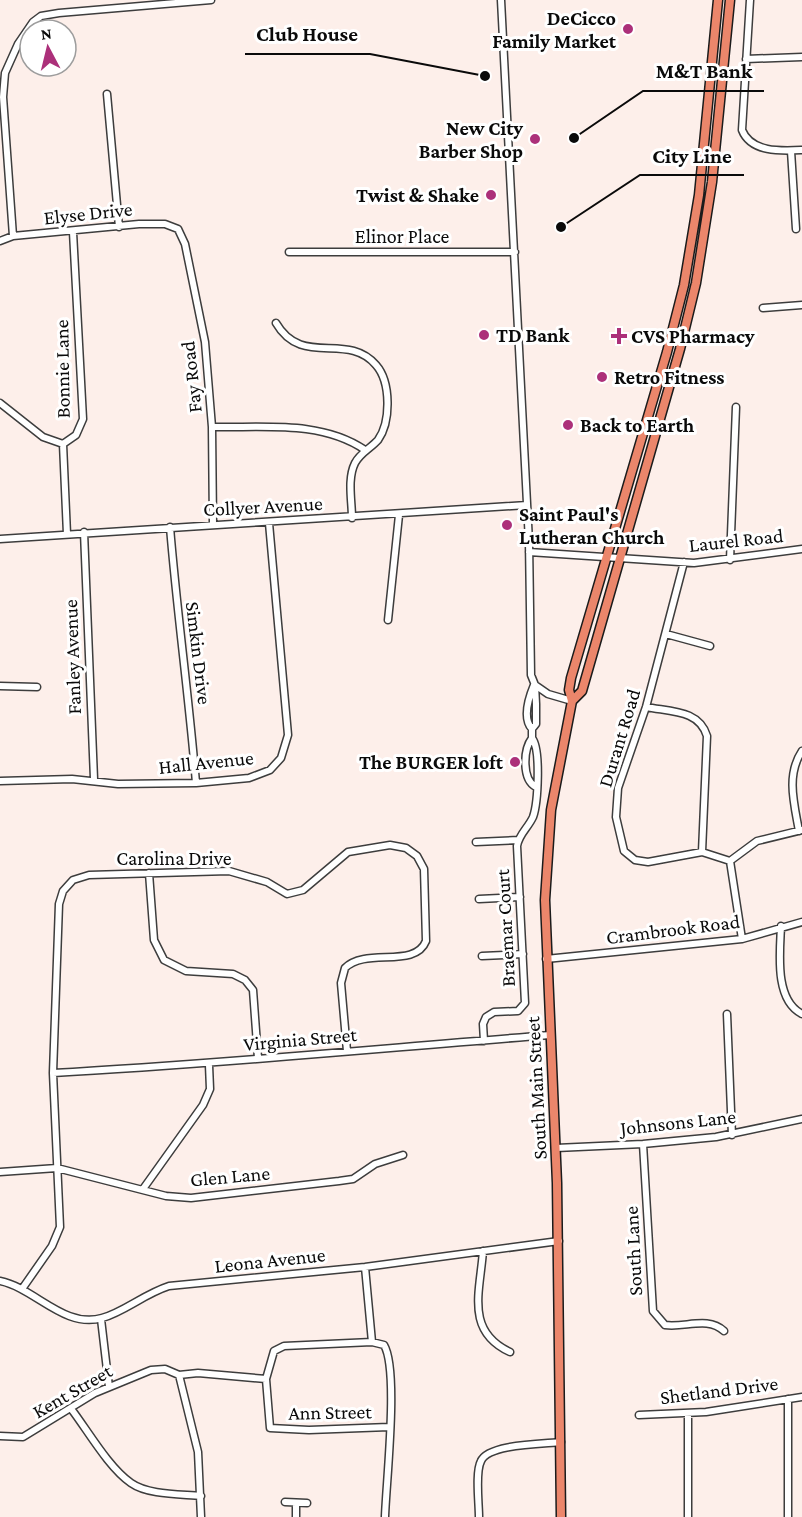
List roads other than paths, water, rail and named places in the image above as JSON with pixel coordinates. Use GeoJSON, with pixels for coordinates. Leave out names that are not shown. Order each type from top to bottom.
{"type":"FeatureCollection","features":[{"type":"Feature","properties":{"kind":"main road"},"geometry":{"type":"LineString","coordinates":[[572,702],[569,687],[669,346],[688,263],[702,172],[718,0]]}},
{"type":"Feature","properties":{"kind":"main road"},"geometry":{"type":"LineString","coordinates":[[572,702],[582,691],[680,349],[698,272],[712,182],[730,0]]}},
{"type":"Feature","properties":{"kind":"main road","name":"South Main Street"},"geometry":{"type":"LineString","coordinates":[[561,1517],[559,1241],[545,900],[549,833],[558,766],[572,702]]}},
{"type":"Feature","properties":{"kind":"street"},"geometry":{"type":"LineString","coordinates":[[13,236],[3,97],[5,73],[18,44],[33,22],[41,16],[59,13],[211,0]]}},
{"type":"Feature","properties":{"kind":"street"},"geometry":{"type":"LineString","coordinates":[[476,842],[518,840],[534,814],[536,787],[537,747],[532,738],[532,729],[528,724],[527,704],[535,685],[531,672],[527,505],[501,0]]}},
{"type":"Feature","properties":{"kind":"street"},"geometry":{"type":"LineString","coordinates":[[750,0],[742,121],[744,135],[763,148],[802,150]]}},
{"type":"Feature","properties":{"kind":"street"},"geometry":{"type":"LineString","coordinates":[[746,59],[802,57]]}},
{"type":"Feature","properties":{"kind":"street"},"geometry":{"type":"LineString","coordinates":[[107,94],[118,227]]}},
{"type":"Feature","properties":{"kind":"street"},"geometry":{"type":"LineString","coordinates":[[791,151],[796,229]]}},
{"type":"Feature","properties":{"kind":"street","name":"Elyse Drive"},"geometry":{"type":"LineString","coordinates":[[0,241],[13,236],[165,224],[178,230]]}},
{"type":"Feature","properties":{"kind":"street","name":"Fay Road"},"geometry":{"type":"LineString","coordinates":[[178,230],[185,244],[205,342],[212,428],[213,524]]}},
{"type":"Feature","properties":{"kind":"street","name":"Bonnie Lane"},"geometry":{"type":"LineString","coordinates":[[67,534],[63,444],[76,435],[83,419],[73,232]]}},
{"type":"Feature","properties":{"kind":"street","name":"Elinor Place"},"geometry":{"type":"LineString","coordinates":[[289,252],[515,252]]}},
{"type":"Feature","properties":{"kind":"street"},"geometry":{"type":"LineString","coordinates":[[763,308],[802,305]]}},
{"type":"Feature","properties":{"kind":"street"},"geometry":{"type":"LineString","coordinates":[[276,323],[290,341],[301,345],[363,353],[378,367],[385,386],[387,407],[384,426],[377,440],[355,463],[351,479],[352,518]]}},
{"type":"Feature","properties":{"kind":"street"},"geometry":{"type":"LineString","coordinates":[[0,403],[43,437],[63,444]]}},
{"type":"Feature","properties":{"kind":"street"},"geometry":{"type":"LineString","coordinates":[[730,560],[736,407]]}},
{"type":"Feature","properties":{"kind":"street"},"geometry":{"type":"LineString","coordinates":[[212,428],[313,429],[348,439],[365,450]]}},
{"type":"Feature","properties":{"kind":"street","name":"Collyer Avenue"},"geometry":{"type":"LineString","coordinates":[[0,539],[527,505]]}},
{"type":"Feature","properties":{"kind":"street"},"geometry":{"type":"LineString","coordinates":[[388,620],[399,515]]}},
{"type":"Feature","properties":{"kind":"street","name":"Hall Avenue"},"geometry":{"type":"LineString","coordinates":[[0,781],[94,779],[118,784],[196,783],[249,778],[270,770],[281,758],[288,735],[269,523]]}},
{"type":"Feature","properties":{"kind":"street","name":"Simkin Drive"},"geometry":{"type":"LineString","coordinates":[[170,527],[178,628],[190,702],[196,783]]}},
{"type":"Feature","properties":{"kind":"street","name":"Fanley Avenue"},"geometry":{"type":"LineString","coordinates":[[84,532],[94,779]]}},
{"type":"Feature","properties":{"kind":"street","name":"Laurel Road"},"geometry":{"type":"LineString","coordinates":[[529,552],[684,562],[730,560],[802,549]]}},
{"type":"Feature","properties":{"kind":"street","name":"Durant Road"},"geometry":{"type":"LineString","coordinates":[[684,562],[646,707],[618,788],[616,817],[624,851],[635,860],[648,862],[702,852],[730,861]]}},
{"type":"Feature","properties":{"kind":"street"},"geometry":{"type":"LineString","coordinates":[[666,633],[710,646]]}},
{"type":"Feature","properties":{"kind":"street"},"geometry":{"type":"LineString","coordinates":[[535,685],[549,694],[572,702]]}},
{"type":"Feature","properties":{"kind":"street"},"geometry":{"type":"LineString","coordinates":[[0,686],[38,687]]}},
{"type":"Feature","properties":{"kind":"street"},"geometry":{"type":"LineString","coordinates":[[646,707],[696,717],[703,724],[707,736],[702,852]]}},
{"type":"Feature","properties":{"kind":"street"},"geometry":{"type":"LineString","coordinates":[[532,738],[526,748],[527,777],[529,783],[536,787]]}},
{"type":"Feature","properties":{"kind":"street"},"geometry":{"type":"LineString","coordinates":[[742,939],[730,861],[745,847],[757,841],[800,831],[792,780],[794,763],[802,751]]}},
{"type":"Feature","properties":{"kind":"street","name":"Braemar Court"},"geometry":{"type":"LineString","coordinates":[[484,1041],[483,1024],[486,1017],[494,1012],[518,1011],[524,1006],[518,840]]}},
{"type":"Feature","properties":{"kind":"street","name":"Carolina Drive"},"geometry":{"type":"LineString","coordinates":[[22,1289],[52,1246],[60,1227],[54,1073],[58,926],[63,891],[73,880],[89,875],[229,871],[267,882],[287,894],[303,890],[348,852],[390,845],[406,848],[417,856],[424,869],[426,941],[421,950],[413,954],[359,959],[345,968],[341,983],[347,1051]]}},
{"type":"Feature","properties":{"kind":"street"},"geometry":{"type":"LineString","coordinates":[[149,873],[154,939],[164,960],[186,971],[233,974],[245,980],[253,990],[258,1058]]}},
{"type":"Feature","properties":{"kind":"street"},"geometry":{"type":"LineString","coordinates":[[479,899],[520,897]]}},
{"type":"Feature","properties":{"kind":"street","name":"Crambrook Road"},"geometry":{"type":"LineString","coordinates":[[546,960],[742,939],[781,926],[802,922]]}},
{"type":"Feature","properties":{"kind":"street"},"geometry":{"type":"LineString","coordinates":[[781,926],[780,968],[783,985],[788,1000],[802,1014]]}},
{"type":"Feature","properties":{"kind":"street"},"geometry":{"type":"LineString","coordinates":[[482,956],[523,954]]}},
{"type":"Feature","properties":{"kind":"street"},"geometry":{"type":"LineString","coordinates":[[727,1014],[732,1135]]}},
{"type":"Feature","properties":{"kind":"street","name":"Virginia Street"},"geometry":{"type":"LineString","coordinates":[[54,1073],[209,1065],[258,1058],[550,1035]]}},
{"type":"Feature","properties":{"kind":"street"},"geometry":{"type":"LineString","coordinates":[[143,1189],[203,1105],[210,1089],[209,1065]]}},
{"type":"Feature","properties":{"kind":"street","name":"Johnsons Lane"},"geometry":{"type":"LineString","coordinates":[[556,1148],[643,1144],[732,1135],[802,1119]]}},
{"type":"Feature","properties":{"kind":"street","name":"South Lane"},"geometry":{"type":"LineString","coordinates":[[643,1144],[653,1311],[665,1325],[710,1323],[724,1331]]}},
{"type":"Feature","properties":{"kind":"street","name":"Glen Lane"},"geometry":{"type":"LineString","coordinates":[[0,1172],[57,1168],[166,1196],[191,1198],[339,1182],[353,1179],[375,1164],[403,1155]]}},
{"type":"Feature","properties":{"kind":"street","name":"Leona Avenue"},"geometry":{"type":"LineString","coordinates":[[101,1318],[149,1292],[169,1286],[365,1267],[559,1241]]}},
{"type":"Feature","properties":{"kind":"street"},"geometry":{"type":"LineString","coordinates":[[483,1251],[478,1319],[482,1331],[497,1347],[510,1352]]}},
{"type":"Feature","properties":{"kind":"street"},"geometry":{"type":"LineString","coordinates":[[365,1267],[372,1342],[384,1345],[390,1354],[392,1368],[384,1517]]}},
{"type":"Feature","properties":{"kind":"street"},"geometry":{"type":"LineString","coordinates":[[0,1281],[22,1289],[69,1316],[101,1318],[109,1387]]}},
{"type":"Feature","properties":{"kind":"street","name":"Ann Street"},"geometry":{"type":"LineString","coordinates":[[372,1342],[278,1347],[270,1359],[266,1379],[270,1428],[309,1430],[389,1427]]}},
{"type":"Feature","properties":{"kind":"street","name":"Kent Street"},"geometry":{"type":"LineString","coordinates":[[0,1436],[24,1437],[109,1387],[151,1370],[165,1369],[179,1375],[198,1373],[266,1379]]}},
{"type":"Feature","properties":{"kind":"street"},"geometry":{"type":"LineString","coordinates":[[179,1375],[196,1442],[201,1517]]}},
{"type":"Feature","properties":{"kind":"street","name":"Shetland Drive"},"geometry":{"type":"LineString","coordinates":[[639,1415],[688,1414],[802,1397]]}},
{"type":"Feature","properties":{"kind":"street"},"geometry":{"type":"LineString","coordinates":[[788,1399],[788,1517]]}},
{"type":"Feature","properties":{"kind":"street"},"geometry":{"type":"LineString","coordinates":[[72,1410],[117,1470],[132,1484],[145,1489],[201,1496]]}},
{"type":"Feature","properties":{"kind":"street"},"geometry":{"type":"LineString","coordinates":[[688,1414],[688,1517]]}},
{"type":"Feature","properties":{"kind":"street"},"geometry":{"type":"LineString","coordinates":[[478,1517],[479,1463],[485,1454],[499,1449],[561,1442]]}},
{"type":"Feature","properties":{"kind":"street"},"geometry":{"type":"LineString","coordinates":[[285,1502],[308,1503]]}},
{"type":"Feature","properties":{"kind":"street"},"geometry":{"type":"LineString","coordinates":[[296,1503],[296,1517]]}},
{"type":"Feature","properties":{"kind":"place","name":"DeCicco Family Market"},"geometry":{"type":"Point","coordinates":[628,29]}},
{"type":"Feature","properties":{"kind":"place","name":"Club House"},"geometry":{"type":"Point","coordinates":[485,76]}},
{"type":"Feature","properties":{"kind":"place","name":"M&T Bank"},"geometry":{"type":"Point","coordinates":[574,138]}},
{"type":"Feature","properties":{"kind":"place","name":"New City Barber Shop"},"geometry":{"type":"Point","coordinates":[535,139]}},
{"type":"Feature","properties":{"kind":"place","name":"Twist & Shake"},"geometry":{"type":"Point","coordinates":[491,195]}},
{"type":"Feature","properties":{"kind":"place","name":"City Line"},"geometry":{"type":"Point","coordinates":[561,227]}},
{"type":"Feature","properties":{"kind":"place","name":"TD Bank"},"geometry":{"type":"Point","coordinates":[484,335]}},
{"type":"Feature","properties":{"kind":"place","name":"CVS Pharmacy"},"geometry":{"type":"Point","coordinates":[619,336]}},
{"type":"Feature","properties":{"kind":"place","name":"Retro Fitness"},"geometry":{"type":"Point","coordinates":[602,377]}},
{"type":"Feature","properties":{"kind":"place","name":"Back to Earth"},"geometry":{"type":"Point","coordinates":[568,425]}},
{"type":"Feature","properties":{"kind":"place","name":"Saint Paul's Lutheran Church"},"geometry":{"type":"Point","coordinates":[507,525]}},
{"type":"Feature","properties":{"kind":"place","name":"The BURGER loft"},"geometry":{"type":"Point","coordinates":[515,762]}}]}
